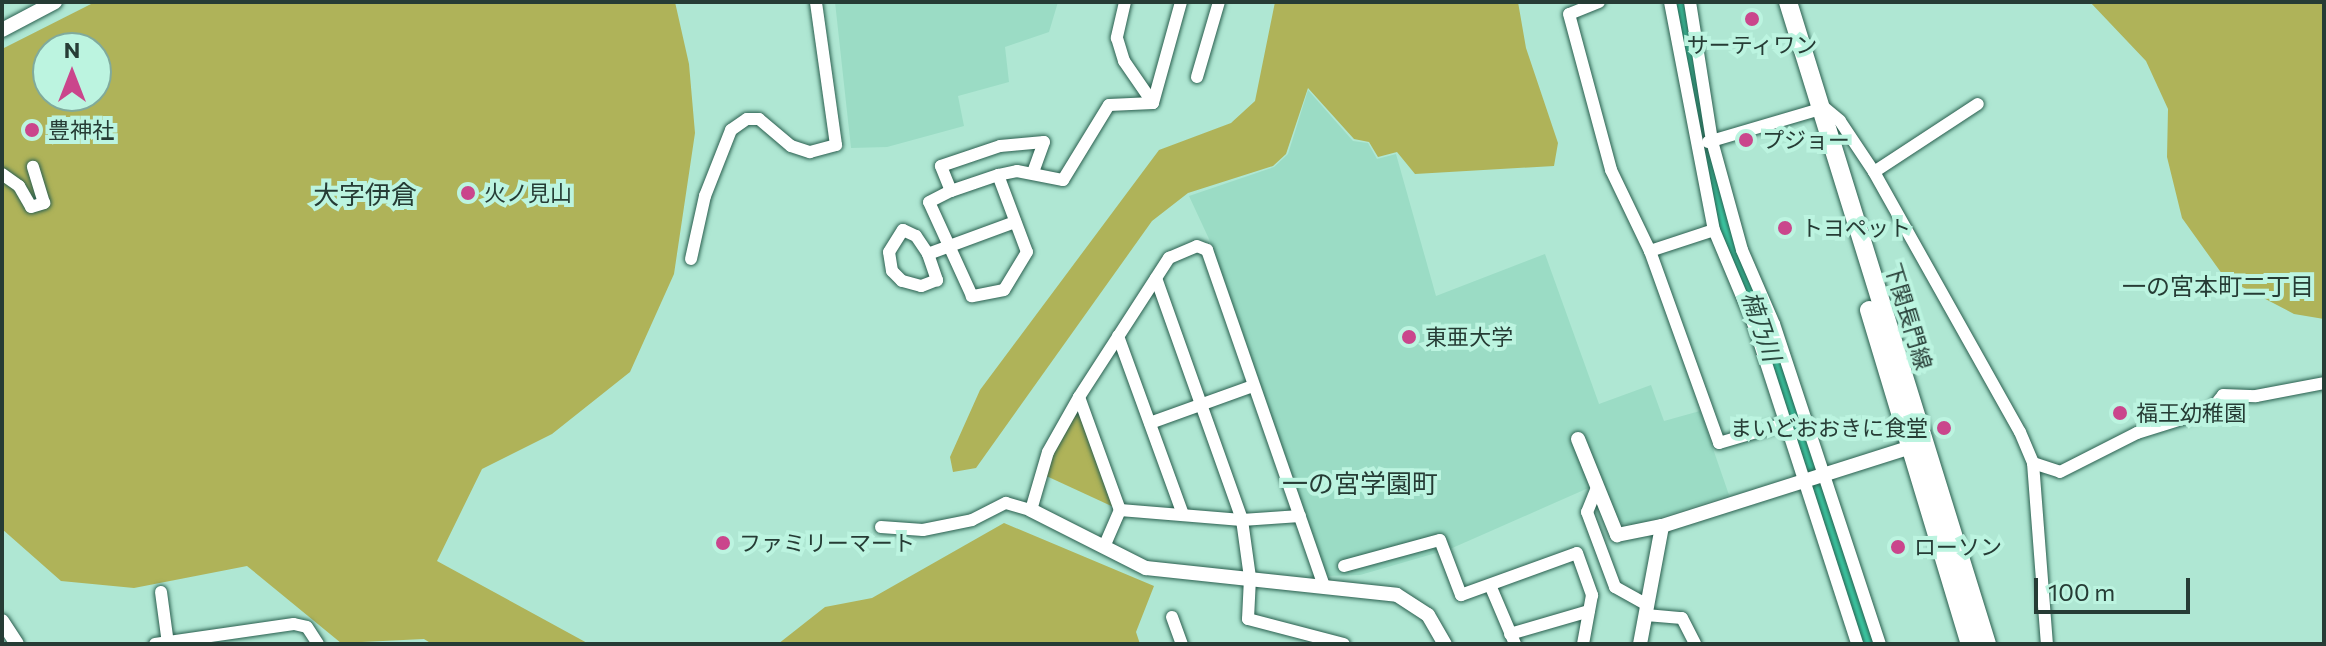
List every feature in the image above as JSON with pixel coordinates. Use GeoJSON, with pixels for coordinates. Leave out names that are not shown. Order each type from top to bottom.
{"type":"FeatureCollection","features":[{"type":"Feature","properties":{"kind":"main road","name":"下関長門線"},"geometry":{"type":"LineString","coordinates":[[1775,2],[1816,108]]}},
{"type":"Feature","properties":{"kind":"main road","name":"下関長門線"},"geometry":{"type":"LineString","coordinates":[[1788,2],[1816,108],[1917,445],[1970,644]]}},
{"type":"Feature","properties":{"kind":"main road","name":"下関長門線"},"geometry":{"type":"LineString","coordinates":[[1917,445],[1987,644]]}},
{"type":"Feature","properties":{"kind":"street"},"geometry":{"type":"LineString","coordinates":[[2,30],[55,2]]}},
{"type":"Feature","properties":{"kind":"street"},"geometry":{"type":"LineString","coordinates":[[691,259],[705,196],[731,130],[747,119],[759,119],[791,146],[810,152],[836,145],[816,2]]}},
{"type":"Feature","properties":{"kind":"street"},"geometry":{"type":"LineString","coordinates":[[1125,2],[1117,38],[1124,61],[1153,103]]}},
{"type":"Feature","properties":{"kind":"street"},"geometry":{"type":"LineString","coordinates":[[1153,103],[1181,2]]}},
{"type":"Feature","properties":{"kind":"street"},"geometry":{"type":"LineString","coordinates":[[1197,77],[1219,2]]}},
{"type":"Feature","properties":{"kind":"street"},"geometry":{"type":"LineString","coordinates":[[1599,2],[1569,14],[1611,170],[1650,251],[1719,443],[1787,423]]}},
{"type":"Feature","properties":{"kind":"street"},"geometry":{"type":"LineString","coordinates":[[1670,2],[1694,146],[1714,230],[1787,423],[1814,478],[1880,644]]}},
{"type":"Feature","properties":{"kind":"street"},"geometry":{"type":"LineString","coordinates":[[1690,2],[1712,141],[1742,250],[1774,324],[1857,644]]}},
{"type":"Feature","properties":{"kind":"street"},"geometry":{"type":"LineString","coordinates":[[998,175],[1027,252],[1004,290],[972,296],[952,245],[929,202],[998,175],[1034,170],[1063,180],[1109,105],[1153,103]]}},
{"type":"Feature","properties":{"kind":"street"},"geometry":{"type":"LineString","coordinates":[[1874,172],[1978,104]]}},
{"type":"Feature","properties":{"kind":"street"},"geometry":{"type":"LineString","coordinates":[[1694,146],[1816,108],[1840,121],[1874,172],[2033,463],[2047,644]]}},
{"type":"Feature","properties":{"kind":"street"},"geometry":{"type":"LineString","coordinates":[[951,191],[941,166],[1000,146],[1044,142],[1034,170]]}},
{"type":"Feature","properties":{"kind":"street"},"geometry":{"type":"LineString","coordinates":[[2,174],[19,186],[31,207],[44,203],[33,167]]}},
{"type":"Feature","properties":{"kind":"street"},"geometry":{"type":"LineString","coordinates":[[928,254],[1015,222]]}},
{"type":"Feature","properties":{"kind":"street"},"geometry":{"type":"LineString","coordinates":[[903,230],[916,236],[928,254],[937,280],[921,286],[902,281],[892,271],[889,252],[903,230]]}},
{"type":"Feature","properties":{"kind":"street"},"geometry":{"type":"LineString","coordinates":[[1650,251],[1714,230]]}},
{"type":"Feature","properties":{"kind":"street"},"geometry":{"type":"LineString","coordinates":[[1031,510],[1048,452],[1079,397],[1169,258],[1197,246],[1207,250],[1323,584]]}},
{"type":"Feature","properties":{"kind":"street"},"geometry":{"type":"LineString","coordinates":[[1156,278],[1242,520],[1250,578],[1248,619],[1344,644]]}},
{"type":"Feature","properties":{"kind":"street"},"geometry":{"type":"LineString","coordinates":[[1118,336],[1183,515]]}},
{"type":"Feature","properties":{"kind":"street"},"geometry":{"type":"LineString","coordinates":[[2033,463],[2060,472],[2137,433],[2211,410],[2223,395],[2256,396],[2324,383]]}},
{"type":"Feature","properties":{"kind":"street"},"geometry":{"type":"LineString","coordinates":[[1150,423],[1250,387]]}},
{"type":"Feature","properties":{"kind":"street"},"geometry":{"type":"LineString","coordinates":[[1079,397],[1120,510],[1104,547]]}},
{"type":"Feature","properties":{"kind":"street"},"geometry":{"type":"LineString","coordinates":[[1578,439],[1596,490],[1617,535],[1662,526],[1917,445]]}},
{"type":"Feature","properties":{"kind":"street"},"geometry":{"type":"LineString","coordinates":[[1596,490],[1587,512],[1615,587],[1646,610],[1682,618],[1695,644]]}},
{"type":"Feature","properties":{"kind":"street"},"geometry":{"type":"LineString","coordinates":[[881,527],[923,530],[972,520],[1006,503],[1031,510],[1146,568],[1375,589],[1414,603],[1445,644]]}},
{"type":"Feature","properties":{"kind":"street"},"geometry":{"type":"LineString","coordinates":[[1120,510],[1242,520],[1300,516]]}},
{"type":"Feature","properties":{"kind":"street"},"geometry":{"type":"LineString","coordinates":[[1640,644],[1662,526]]}},
{"type":"Feature","properties":{"kind":"street"},"geometry":{"type":"LineString","coordinates":[[1344,566],[1440,540],[1461,595],[1577,553],[1592,595],[1583,644]]}},
{"type":"Feature","properties":{"kind":"street"},"geometry":{"type":"LineString","coordinates":[[1490,585],[1512,639],[1589,611]]}},
{"type":"Feature","properties":{"kind":"street"},"geometry":{"type":"LineString","coordinates":[[161,592],[163,643],[294,624],[307,627],[318,644]]}},
{"type":"Feature","properties":{"kind":"street"},"geometry":{"type":"LineString","coordinates":[[1172,617],[1182,644]]}},
{"type":"Feature","properties":{"kind":"street"},"geometry":{"type":"LineString","coordinates":[[2,621],[17,644]]}},
{"type":"Feature","properties":{"kind":"shaded area"},"geometry":{"type":"Polygon","coordinates":[[[835,2],[1058,2],[1049,32],[1005,47],[1009,82],[958,96],[964,126],[887,147],[851,148],[835,2]]]}},
{"type":"Feature","properties":{"kind":"shaded area","name":"東亜大学"},"geometry":{"type":"Polygon","coordinates":[[[1308,90],[1353,141],[1368,143],[1377,159],[1396,154],[1436,296],[1545,254],[1599,404],[1651,385],[1664,421],[1700,411],[1729,495],[1636,525],[1621,523],[1614,516],[1602,482],[1450,549],[1360,575],[1324,576],[1209,239],[1189,196],[1274,167],[1288,154],[1308,90]]]}},
{"type":"Feature","properties":{"kind":"green space"},"geometry":{"type":"Polygon","coordinates":[[[95,2],[675,2],[689,64],[695,133],[674,274],[630,372],[552,434],[482,469],[437,561],[589,644],[432,644],[424,639],[341,643],[247,566],[134,588],[61,581],[2,529],[2,49],[32,34],[32,112],[112,112],[112,32],[36,32],[95,2]]]}},
{"type":"Feature","properties":{"kind":"green space"},"geometry":{"type":"Polygon","coordinates":[[[1275,2],[1518,2],[1526,48],[1558,143],[1554,166],[1415,174],[1397,152],[1378,157],[1369,142],[1354,139],[1308,88],[1286,154],[1273,166],[1188,193],[1152,221],[976,468],[953,472],[950,457],[980,390],[1159,150],[1231,123],[1255,101],[1275,2]]]}},
{"type":"Feature","properties":{"kind":"green space"},"geometry":{"type":"Polygon","coordinates":[[[2090,2],[2324,2],[2324,319],[2294,314],[2225,278],[2182,218],[2167,157],[2168,109],[2146,61],[2090,2]]]}},
{"type":"Feature","properties":{"kind":"green space"},"geometry":{"type":"Polygon","coordinates":[[[1079,397],[1120,510],[1042,474],[1079,397]]]}},
{"type":"Feature","properties":{"kind":"green space"},"geometry":{"type":"Polygon","coordinates":[[[1004,523],[1154,586],[1136,632],[1140,644],[778,644],[825,607],[872,598],[1004,523]]]}},
{"type":"Feature","properties":{"kind":"waterway","name":"楠乃川"},"geometry":{"type":"LineString","coordinates":[[1679,2],[1718,212],[1756,305],[1868,644]]}},
{"type":"Feature","properties":{"kind":"place","name":"サーティワン"},"geometry":{"type":"Point","coordinates":[1752,19]}},
{"type":"Feature","properties":{"kind":"place","name":"豊神社"},"geometry":{"type":"Point","coordinates":[32,130]}},
{"type":"Feature","properties":{"kind":"place","name":"プジョー"},"geometry":{"type":"Point","coordinates":[1746,140]}},
{"type":"Feature","properties":{"kind":"place","name":"火ノ見山"},"geometry":{"type":"Point","coordinates":[468,193]}},
{"type":"Feature","properties":{"kind":"place","name":"トヨペット"},"geometry":{"type":"Point","coordinates":[1785,228]}},
{"type":"Feature","properties":{"kind":"place","name":"東亜大学"},"geometry":{"type":"Point","coordinates":[1409,337]}},
{"type":"Feature","properties":{"kind":"place","name":"福王幼稚園"},"geometry":{"type":"Point","coordinates":[2120,413]}},
{"type":"Feature","properties":{"kind":"place","name":"まいどおおきに食堂"},"geometry":{"type":"Point","coordinates":[1944,428]}},
{"type":"Feature","properties":{"kind":"place","name":"ファミリーマート"},"geometry":{"type":"Point","coordinates":[723,543]}},
{"type":"Feature","properties":{"kind":"place","name":"ローソン"},"geometry":{"type":"Point","coordinates":[1898,547]}},
{"type":"Feature","properties":{"kind":"district","name":"大字伊倉"},"geometry":{"type":"Point","coordinates":[365,194]}},
{"type":"Feature","properties":{"kind":"district","name":"一の宮本町二丁目"},"geometry":{"type":"Point","coordinates":[2218,286]}},
{"type":"Feature","properties":{"kind":"district","name":"一の宮学園町"},"geometry":{"type":"Point","coordinates":[1360,483]}}]}
